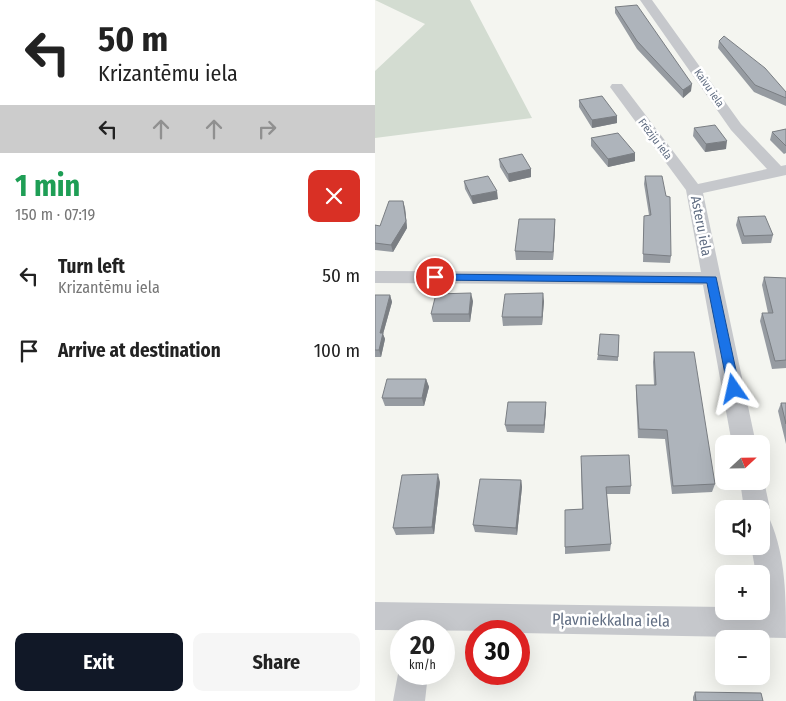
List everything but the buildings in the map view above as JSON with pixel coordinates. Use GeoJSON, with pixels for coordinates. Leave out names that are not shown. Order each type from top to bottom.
{"type":"FeatureCollection","features":[{"type":"Feature","properties":{"kind":"street","name":"Kaivu iela"},"geometry":{"type":"LineString","coordinates":[[646,0],[736,127],[782,171]]}},
{"type":"Feature","properties":{"kind":"street","name":"Frēziju iela"},"geometry":{"type":"LineString","coordinates":[[617,87],[693,190]]}},
{"type":"Feature","properties":{"kind":"street","name":"Asteru iela"},"geometry":{"type":"LineString","coordinates":[[742,435],[693,190],[782,171]]}},
{"type":"Feature","properties":{"kind":"street"},"geometry":{"type":"LineString","coordinates":[[375,277],[712,280]]}},
{"type":"Feature","properties":{"kind":"street"},"geometry":{"type":"LineString","coordinates":[[767,555],[783,623]]}},
{"type":"Feature","properties":{"kind":"street","name":"Pļavniekkalna iela"},"geometry":{"type":"LineString","coordinates":[[375,616],[398,620]]}},
{"type":"Feature","properties":{"kind":"street","name":"Pļavniekkalna iela"},"geometry":{"type":"LineString","coordinates":[[455,624],[783,623]]}},
{"type":"Feature","properties":{"kind":"street"},"geometry":{"type":"LineString","coordinates":[[409,701],[411,685]]}},
{"type":"Feature","properties":{"kind":"shaded area"},"geometry":{"type":"Polygon","coordinates":[[[375,0],[470,0],[532,118],[375,138],[375,71],[425,24],[375,0]]]}},
{"type":"Feature","properties":{"kind":"route"},"geometry":{"type":"LineString","coordinates":[[435,277],[712,280],[734,389]]}}]}
